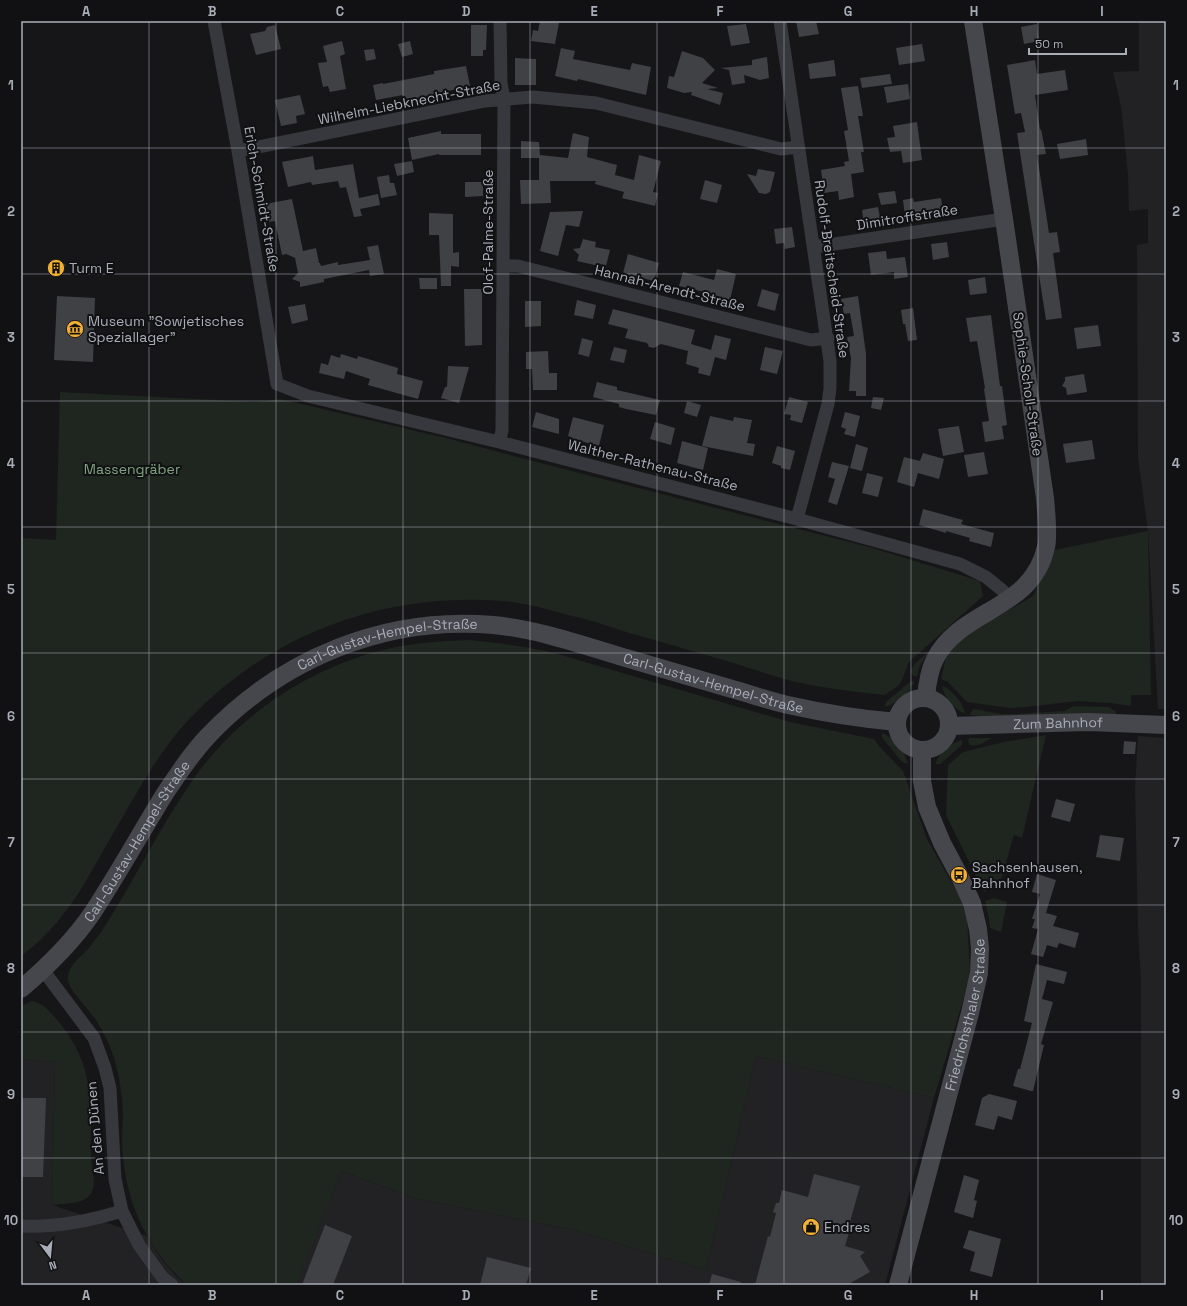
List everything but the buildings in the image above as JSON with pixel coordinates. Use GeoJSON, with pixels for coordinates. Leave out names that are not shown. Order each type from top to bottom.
{"type":"FeatureCollection","features":[{"type":"Feature","properties":{"kind":"street","name":"Erich-Schmidt-Straße"},"geometry":{"type":"LineString","coordinates":[[214,21],[238,151],[277,384]]}},
{"type":"Feature","properties":{"kind":"street","name":"Olof-Palme-Straße"},"geometry":{"type":"LineString","coordinates":[[499,442],[502,431],[504,266],[504,100],[501,83],[500,21]]}},
{"type":"Feature","properties":{"kind":"street","name":"Rudolf-Breitscheid-Straße"},"geometry":{"type":"LineString","coordinates":[[780,21],[828,338],[830,361],[830,388],[828,404],[797,519]]}},
{"type":"Feature","properties":{"kind":"street","name":"Sophie-Scholl-Straße"},"geometry":{"type":"LineString","coordinates":[[926,698],[928,680],[935,659],[946,643],[962,628],[1010,599],[1035,575],[1047,546],[1045,498],[973,21]]}},
{"type":"Feature","properties":{"kind":"street","name":"Wilhelm-Liebknecht-Straße"},"geometry":{"type":"LineString","coordinates":[[238,151],[485,101],[533,97],[596,103],[781,149],[798,147]]}},
{"type":"Feature","properties":{"kind":"street","name":"Dimitroffstraße"},"geometry":{"type":"LineString","coordinates":[[814,247],[1004,219]]}},
{"type":"Feature","properties":{"kind":"street","name":"Hannah-Arendt-Straße"},"geometry":{"type":"LineString","coordinates":[[504,266],[518,266],[811,340],[828,338]]}},
{"type":"Feature","properties":{"kind":"street","name":"Walther-Rathenau-Straße"},"geometry":{"type":"LineString","coordinates":[[277,384],[308,396],[499,442],[797,519],[960,564],[986,577],[1002,590],[1010,599]]}},
{"type":"Feature","properties":{"kind":"street","name":"Carl-Gustav-Hempel-Straße"},"geometry":{"type":"LineString","coordinates":[[21,989],[43,970],[73,940],[92,914],[185,762],[237,707],[294,668],[330,650],[388,632],[426,626],[462,624],[523,630],[546,635],[786,705],[897,722]]}},
{"type":"Feature","properties":{"kind":"street"},"geometry":{"type":"LineString","coordinates":[[917,698],[926,698],[938,702],[944,707],[949,720],[949,726],[943,741],[930,749],[922,750],[907,744],[901,738],[897,722],[903,707],[917,698]]}},
{"type":"Feature","properties":{"kind":"street","name":"Zum Bahnhof"},"geometry":{"type":"LineString","coordinates":[[949,726],[1088,722],[1166,725]]}},
{"type":"Feature","properties":{"kind":"street","name":"Friedrichsthaler Straße"},"geometry":{"type":"LineString","coordinates":[[898,1285],[970,1013],[979,973],[980,948],[978,929],[972,903],[926,807],[922,781],[922,750]]}},
{"type":"Feature","properties":{"kind":"street","name":"An den Dünen"},"geometry":{"type":"LineString","coordinates":[[43,970],[94,1038],[106,1068],[110,1088],[115,1179],[122,1211],[139,1244],[162,1276],[172,1285]]}},
{"type":"Feature","properties":{"kind":"street"},"geometry":{"type":"LineString","coordinates":[[21,1226],[58,1225],[90,1220],[122,1211]]}},
{"type":"Feature","properties":{"kind":"shaded area"},"geometry":{"type":"Polygon","coordinates":[[[1139,21],[1166,21],[1166,709],[1158,709],[1148,531],[1138,458],[1137,245],[1148,243],[1148,209],[1129,211],[1128,176],[1121,106],[1113,72],[1139,71],[1139,21]]]}},
{"type":"Feature","properties":{"kind":"shaded area"},"geometry":{"type":"Polygon","coordinates":[[[1138,736],[1166,738],[1166,1285],[1141,1285],[1141,983],[1138,929],[1135,787],[1138,736]]]}},
{"type":"Feature","properties":{"kind":"shaded area"},"geometry":{"type":"Polygon","coordinates":[[[756,1056],[934,1098],[885,1285],[295,1285],[342,1171],[414,1198],[574,1230],[706,1270],[756,1056]]]}},
{"type":"Feature","properties":{"kind":"shaded area"},"geometry":{"type":"Polygon","coordinates":[[[21,1059],[55,1062],[52,1205],[147,1236],[160,1257],[176,1276],[187,1285],[21,1285],[21,1059]]]}},
{"type":"Feature","properties":{"kind":"green space","name":"Massengräber"},"geometry":{"type":"Polygon","coordinates":[[[60,392],[257,402],[280,399],[450,439],[869,547],[980,581],[983,596],[909,662],[899,685],[885,695],[838,690],[792,681],[589,620],[536,606],[503,601],[457,600],[411,604],[367,613],[324,628],[283,647],[245,671],[209,700],[177,733],[143,782],[74,900],[61,918],[46,934],[21,956],[21,538],[56,540],[60,392]]]}},
{"type":"Feature","properties":{"kind":"green space"},"geometry":{"type":"Polygon","coordinates":[[[1148,531],[1151,695],[1131,695],[1131,706],[1078,701],[1010,708],[967,702],[948,682],[941,679],[946,657],[963,637],[1033,596],[1054,550],[1148,531]]]}},
{"type":"Feature","properties":{"kind":"green space"},"geometry":{"type":"Polygon","coordinates":[[[470,640],[536,649],[558,654],[790,722],[874,739],[903,771],[927,839],[967,910],[970,977],[934,1098],[756,1056],[706,1270],[574,1230],[414,1198],[342,1171],[296,1285],[187,1285],[159,1255],[140,1221],[132,1202],[124,1163],[122,1142],[123,1105],[115,1062],[108,1042],[99,1024],[69,985],[68,975],[70,970],[75,962],[89,948],[102,931],[168,818],[192,781],[210,757],[252,716],[276,698],[301,683],[327,669],[355,658],[383,650],[415,644],[470,640]]]}},
{"type":"Feature","properties":{"kind":"green space"},"geometry":{"type":"Polygon","coordinates":[[[928,652],[919,668],[917,676],[914,676],[910,672],[911,669],[915,663],[928,652]]]}},
{"type":"Feature","properties":{"kind":"green space"},"geometry":{"type":"Polygon","coordinates":[[[911,681],[915,682],[906,694],[899,700],[885,707],[886,702],[911,681]]]}},
{"type":"Feature","properties":{"kind":"green space"},"geometry":{"type":"Polygon","coordinates":[[[942,686],[950,690],[957,697],[965,714],[956,709],[950,703],[945,696],[942,686]]]}},
{"type":"Feature","properties":{"kind":"green space"},"geometry":{"type":"Polygon","coordinates":[[[1074,706],[1109,707],[1116,712],[1115,717],[1011,719],[970,715],[974,709],[1001,714],[1016,714],[1064,711],[1074,706]]]}},
{"type":"Feature","properties":{"kind":"green space"},"geometry":{"type":"Polygon","coordinates":[[[882,733],[891,738],[899,746],[908,764],[902,762],[884,740],[882,733]]]}},
{"type":"Feature","properties":{"kind":"green space"},"geometry":{"type":"Polygon","coordinates":[[[1046,735],[1022,838],[1014,835],[1001,880],[984,892],[946,815],[948,765],[963,752],[1004,742],[1046,735]]]}},
{"type":"Feature","properties":{"kind":"green space"},"geometry":{"type":"Polygon","coordinates":[[[969,738],[992,738],[981,744],[970,745],[968,741],[969,738]]]}},
{"type":"Feature","properties":{"kind":"green space"},"geometry":{"type":"Polygon","coordinates":[[[962,740],[962,745],[940,764],[935,764],[940,755],[946,749],[962,740]]]}},
{"type":"Feature","properties":{"kind":"green space"},"geometry":{"type":"Polygon","coordinates":[[[994,898],[1007,902],[1001,932],[990,928],[985,901],[994,898]]]}},
{"type":"Feature","properties":{"kind":"green space"},"geometry":{"type":"Polygon","coordinates":[[[32,1001],[37,1002],[47,1009],[58,1021],[79,1054],[85,1070],[90,1102],[91,1162],[94,1183],[91,1193],[88,1197],[81,1201],[52,1205],[55,1062],[21,1059],[21,1006],[32,1001]]]}},
{"type":"Feature","properties":{"kind":"place","name":"Turm E"},"geometry":{"type":"Point","coordinates":[56,268]}},
{"type":"Feature","properties":{"kind":"place","name":"Museum \"Sowjetisches Speziallager\""},"geometry":{"type":"Point","coordinates":[75,329]}},
{"type":"Feature","properties":{"kind":"place","name":"Sachsenhausen, Bahnhof"},"geometry":{"type":"Point","coordinates":[959,875]}},
{"type":"Feature","properties":{"kind":"place","name":"Endres"},"geometry":{"type":"Point","coordinates":[811,1227]}}]}
